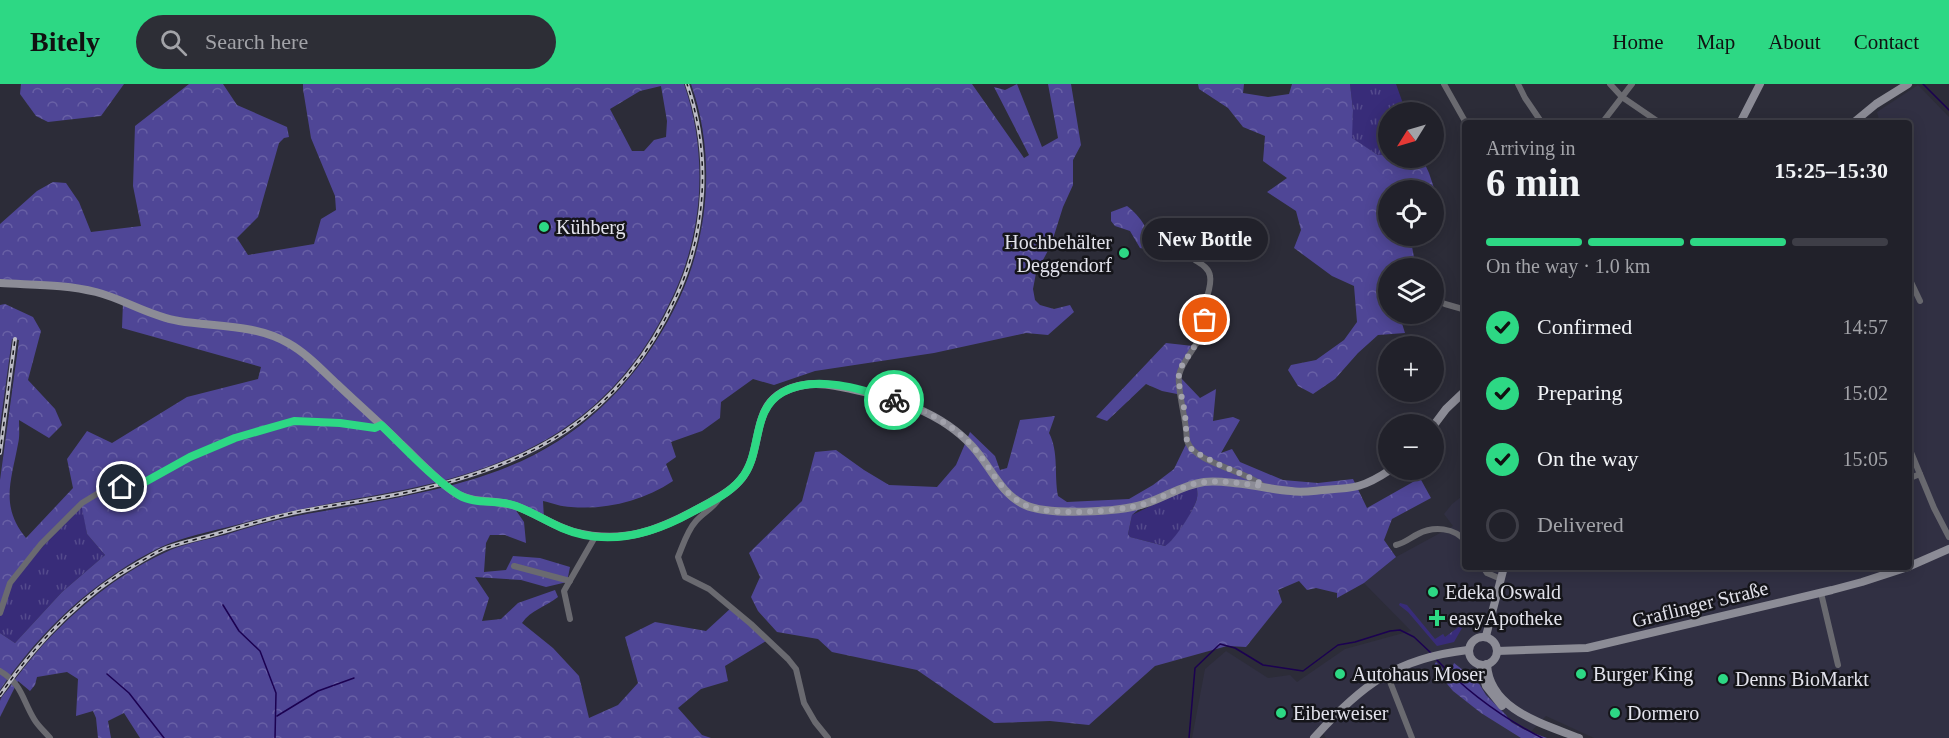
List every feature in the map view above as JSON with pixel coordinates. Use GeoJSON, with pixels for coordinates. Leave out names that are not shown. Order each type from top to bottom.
{"type":"FeatureCollection","features":[{"type":"Feature","properties":{"kind":"street"},"geometry":{"type":"LineString","coordinates":[[1444,84],[1464,120]]}},
{"type":"Feature","properties":{"kind":"street"},"geometry":{"type":"LineString","coordinates":[[1518,84],[1540,120]]}},
{"type":"Feature","properties":{"kind":"street"},"geometry":{"type":"LineString","coordinates":[[1610,84],[1622,97],[1656,120]]}},
{"type":"Feature","properties":{"kind":"street"},"geometry":{"type":"LineString","coordinates":[[1604,120],[1632,84]]}},
{"type":"Feature","properties":{"kind":"street"},"geometry":{"type":"LineString","coordinates":[[1742,120],[1760,84]]}},
{"type":"Feature","properties":{"kind":"street"},"geometry":{"type":"LineString","coordinates":[[1856,120],[1884,98],[1908,84]]}},
{"type":"Feature","properties":{"kind":"street"},"geometry":{"type":"LineString","coordinates":[[1195,260],[1206,268],[1210,276],[1210,285],[1200,338],[1181,367],[1178,379],[1185,413],[1187,443],[1193,451],[1256,480],[1263,486]]}},
{"type":"Feature","properties":{"kind":"street"},"geometry":{"type":"LineString","coordinates":[[0,283],[96,292],[154,315],[178,321],[269,334],[303,353],[443,483],[464,498],[516,506],[562,528],[595,537],[618,537],[649,532],[689,514],[720,496],[742,478],[748,468],[758,429],[770,403],[785,391],[814,384],[878,394],[932,415],[968,441],[1012,497],[1037,509],[1065,511],[1121,509],[1146,504],[1202,482],[1263,486],[1294,492],[1347,489],[1364,485],[1378,477]]}},
{"type":"Feature","properties":{"kind":"street"},"geometry":{"type":"LineString","coordinates":[[1912,284],[1920,301]]}},
{"type":"Feature","properties":{"kind":"street"},"geometry":{"type":"LineString","coordinates":[[1444,304],[1462,309]]}},
{"type":"Feature","properties":{"kind":"street"},"geometry":{"type":"LineString","coordinates":[[1442,414],[1462,394]]}},
{"type":"Feature","properties":{"kind":"street"},"geometry":{"type":"LineString","coordinates":[[0,613],[10,583],[40,544],[81,503],[100,492],[145,482],[190,457],[235,438],[294,421],[340,423],[375,428],[381,425]]}},
{"type":"Feature","properties":{"kind":"street"},"geometry":{"type":"LineString","coordinates":[[1912,455],[1949,537]]}},
{"type":"Feature","properties":{"kind":"street"},"geometry":{"type":"LineString","coordinates":[[1912,477],[1920,474]]}},
{"type":"Feature","properties":{"kind":"street"},"geometry":{"type":"LineString","coordinates":[[720,496],[716,505],[696,521],[684,541],[678,556],[686,577],[709,589],[788,658],[796,669],[804,702],[815,722],[828,738]]}},
{"type":"Feature","properties":{"kind":"street"},"geometry":{"type":"LineString","coordinates":[[1396,545],[1435,529],[1451,530],[1462,537]]}},
{"type":"Feature","properties":{"kind":"street"},"geometry":{"type":"LineString","coordinates":[[570,619],[564,591],[595,537]]}},
{"type":"Feature","properties":{"kind":"street","name":"Graflinger Straße"},"geometry":{"type":"LineString","coordinates":[[1912,566],[1949,549]]}},
{"type":"Feature","properties":{"kind":"street"},"geometry":{"type":"LineString","coordinates":[[514,566],[570,581]]}},
{"type":"Feature","properties":{"kind":"street"},"geometry":{"type":"LineString","coordinates":[[1485,570],[1488,574],[1501,579]]}},
{"type":"Feature","properties":{"kind":"street"},"geometry":{"type":"LineString","coordinates":[[1486,636],[1503,570]]}},
{"type":"Feature","properties":{"kind":"street","name":"Graflinger Straße"},"geometry":{"type":"LineString","coordinates":[[1497,651],[1587,648],[1862,582],[1900,570]]}},
{"type":"Feature","properties":{"kind":"street"},"geometry":{"type":"LineString","coordinates":[[1821,592],[1838,665]]}},
{"type":"Feature","properties":{"kind":"street"},"geometry":{"type":"LineString","coordinates":[[1486,636],[1494,642],[1497,651],[1493,660],[1483,664],[1471,660],[1468,650],[1472,641],[1486,636]]}},
{"type":"Feature","properties":{"kind":"street"},"geometry":{"type":"LineString","coordinates":[[1314,738],[1355,697],[1401,666],[1438,654],[1468,650]]}},
{"type":"Feature","properties":{"kind":"street"},"geometry":{"type":"LineString","coordinates":[[1483,664],[1486,686],[1503,707],[1568,738]]}},
{"type":"Feature","properties":{"kind":"street"},"geometry":{"type":"LineString","coordinates":[[1483,664],[1491,685],[1510,706],[1520,713],[1579,738]]}},
{"type":"Feature","properties":{"kind":"street"},"geometry":{"type":"LineString","coordinates":[[2,672],[21,689],[35,721],[50,738]]}},
{"type":"Feature","properties":{"kind":"street"},"geometry":{"type":"LineString","coordinates":[[1387,674],[1412,738]]}},
{"type":"Feature","properties":{"kind":"shaded area"},"geometry":{"type":"Polygon","coordinates":[[[684,84],[691,84],[694,93],[705,151],[706,181],[701,234],[693,263],[674,310],[639,365],[619,390],[595,414],[565,436],[534,454],[479,476],[406,495],[278,519],[166,552],[121,576],[58,628],[25,664],[0,701],[0,690],[20,661],[54,624],[117,571],[164,546],[277,513],[405,489],[477,470],[531,449],[562,431],[591,409],[615,386],[634,362],[668,307],[687,261],[695,233],[700,181],[699,151],[684,84]]]}},
{"type":"Feature","properties":{"kind":"shaded area"},"geometry":{"type":"Polygon","coordinates":[[[1918,85],[1949,117],[1949,738],[1594,738],[1546,716],[1525,738],[1326,738],[1319,726],[1309,738],[1192,738],[1205,669],[1226,651],[1268,678],[1290,675],[1297,682],[1345,649],[1411,631],[1364,583],[1396,557],[1453,526],[1444,514],[1462,496],[1462,570],[1912,570],[1912,120],[1879,120],[1877,112],[1918,85]]]}},
{"type":"Feature","properties":{"kind":"shaded area"},"geometry":{"type":"Polygon","coordinates":[[[12,338],[18,339],[0,479],[0,428],[12,338]]]}},
{"type":"Feature","properties":{"kind":"green space"},"geometry":{"type":"Polygon","coordinates":[[[21,84],[124,84],[101,116],[48,122],[36,116],[20,94],[21,84]]]}},
{"type":"Feature","properties":{"kind":"green space"},"geometry":{"type":"Polygon","coordinates":[[[189,84],[223,84],[237,105],[287,127],[289,137],[279,143],[258,217],[237,238],[248,255],[314,244],[321,219],[336,210],[335,196],[311,138],[303,84],[684,84],[692,110],[699,164],[699,191],[691,245],[673,296],[650,338],[625,374],[596,404],[564,429],[529,449],[490,466],[448,479],[277,514],[169,543],[114,574],[71,608],[33,647],[0,690],[0,633],[15,643],[62,592],[105,555],[87,534],[81,503],[10,583],[0,613],[0,480],[19,340],[12,339],[0,426],[0,305],[5,304],[33,317],[41,331],[28,380],[55,409],[62,425],[49,438],[19,420],[19,441],[11,482],[10,504],[18,526],[26,538],[73,488],[67,459],[87,431],[112,443],[187,397],[258,379],[261,367],[122,328],[123,302],[96,292],[0,283],[0,224],[37,191],[53,182],[66,183],[79,202],[91,232],[141,226],[133,186],[135,126],[189,84]],[[661,86],[640,91],[610,109],[632,151],[644,151],[654,140],[666,137],[667,121],[661,86]]]}},
{"type":"Feature","properties":{"kind":"green space"},"geometry":{"type":"Polygon","coordinates":[[[691,84],[972,84],[1024,158],[1029,155],[994,87],[1005,90],[1017,84],[1042,147],[1058,138],[1048,84],[1071,84],[1081,145],[1073,160],[1073,185],[1063,207],[1051,245],[1036,273],[1033,289],[1035,300],[1040,305],[1054,309],[1070,305],[1074,312],[1048,335],[1026,333],[934,353],[815,371],[774,385],[753,379],[721,402],[720,418],[702,431],[671,442],[676,457],[666,464],[673,481],[637,499],[598,507],[568,507],[543,501],[544,519],[515,509],[524,522],[526,543],[505,535],[490,535],[486,543],[484,572],[506,570],[513,556],[540,558],[570,567],[567,582],[546,587],[521,580],[475,577],[489,598],[482,621],[501,619],[518,603],[555,590],[558,597],[534,612],[522,623],[553,648],[579,676],[589,718],[618,705],[638,683],[625,637],[655,622],[706,631],[731,608],[766,641],[725,666],[728,681],[701,689],[678,708],[702,735],[711,738],[140,738],[124,713],[108,721],[111,738],[98,738],[93,711],[76,716],[78,679],[67,672],[37,677],[30,691],[18,681],[0,717],[1,698],[42,646],[69,619],[114,582],[164,553],[194,542],[268,522],[410,495],[474,479],[534,455],[558,441],[601,408],[638,367],[668,322],[690,272],[698,246],[706,192],[706,164],[699,110],[691,84]]]}},
{"type":"Feature","properties":{"kind":"green space"},"geometry":{"type":"Polygon","coordinates":[[[1198,84],[1244,84],[1243,93],[1268,97],[1289,94],[1292,84],[1350,84],[1353,110],[1352,138],[1378,155],[1378,168],[1427,168],[1429,173],[1431,180],[1378,180],[1378,246],[1412,246],[1414,258],[1378,258],[1378,324],[1402,324],[1405,333],[1378,335],[1335,379],[1313,394],[1298,386],[1288,370],[1291,365],[1316,360],[1344,340],[1357,322],[1354,286],[1332,276],[1294,248],[1301,230],[1296,211],[1267,192],[1287,178],[1263,161],[1265,136],[1243,127],[1228,108],[1199,89],[1198,84]]]}},
{"type":"Feature","properties":{"kind":"green space"},"geometry":{"type":"Polygon","coordinates":[[[1350,84],[1396,84],[1402,102],[1378,102],[1378,155],[1351,138],[1353,110],[1350,84]]]}},
{"type":"Feature","properties":{"kind":"green space"},"geometry":{"type":"Polygon","coordinates":[[[1127,206],[1145,225],[1150,250],[1140,248],[1130,231],[1115,226],[1111,221],[1111,212],[1127,206]]]}},
{"type":"Feature","properties":{"kind":"green space"},"geometry":{"type":"Polygon","coordinates":[[[1166,343],[1193,346],[1182,369],[1181,378],[1200,398],[1216,389],[1213,421],[1233,417],[1240,420],[1221,453],[1232,449],[1240,462],[1283,480],[1318,483],[1353,479],[1367,508],[1416,480],[1421,480],[1431,498],[1392,519],[1384,540],[1396,557],[1364,583],[1337,598],[1337,593],[1316,588],[1307,590],[1299,581],[1278,590],[1282,602],[1246,647],[1227,646],[1155,666],[1089,725],[1050,721],[994,723],[917,670],[832,652],[818,639],[777,632],[758,611],[751,597],[760,577],[749,553],[802,501],[815,452],[836,450],[889,485],[937,487],[956,465],[970,432],[995,456],[1000,470],[1007,468],[1020,420],[1055,416],[1049,433],[1055,456],[1058,496],[1067,502],[1129,499],[1174,469],[1187,442],[1182,395],[1162,391],[1146,384],[1107,421],[1096,417],[1166,343]],[[1196,484],[1138,510],[1132,515],[1128,534],[1130,537],[1165,546],[1179,532],[1197,496],[1196,484]]]}},
{"type":"Feature","properties":{"kind":"green space"},"geometry":{"type":"Polygon","coordinates":[[[1196,484],[1195,503],[1184,524],[1169,543],[1165,546],[1130,537],[1128,534],[1132,515],[1196,484]]]}},
{"type":"Feature","properties":{"kind":"green space"},"geometry":{"type":"Polygon","coordinates":[[[82,503],[87,534],[105,555],[62,592],[15,643],[0,633],[0,613],[10,583],[82,503]]]}},
{"type":"Feature","properties":{"kind":"green space"},"geometry":{"type":"Polygon","coordinates":[[[1400,603],[1407,605],[1435,639],[1443,634],[1445,637],[1460,626],[1462,628],[1454,642],[1437,646],[1408,612],[1399,605],[1400,603]]]}},
{"type":"Feature","properties":{"kind":"green space"},"geometry":{"type":"Polygon","coordinates":[[[1436,662],[1444,670],[1451,671],[1454,663],[1478,682],[1486,695],[1511,722],[1547,738],[1521,738],[1481,713],[1453,691],[1433,667],[1436,662]]]}},
{"type":"Feature","properties":{"kind":"waterway"},"geometry":{"type":"LineString","coordinates":[[1923,84],[1949,110]]}},
{"type":"Feature","properties":{"kind":"waterway"},"geometry":{"type":"LineString","coordinates":[[223,605],[239,631],[260,651],[276,693],[275,738]]}},
{"type":"Feature","properties":{"kind":"waterway"},"geometry":{"type":"LineString","coordinates":[[1189,738],[1195,668],[1220,644],[1235,648],[1263,665],[1303,671],[1338,645],[1390,631],[1400,630],[1414,637],[1431,653]]}},
{"type":"Feature","properties":{"kind":"waterway"},"geometry":{"type":"LineString","coordinates":[[1436,659],[1486,703],[1513,722],[1542,738]]}},
{"type":"Feature","properties":{"kind":"waterway"},"geometry":{"type":"LineString","coordinates":[[107,674],[129,693],[164,738]]}},
{"type":"Feature","properties":{"kind":"waterway"},"geometry":{"type":"LineString","coordinates":[[277,716],[318,691],[354,678]]}},
{"type":"Feature","properties":{"kind":"railway"},"geometry":{"type":"LineString","coordinates":[[0,695],[45,638],[79,605],[117,576],[159,551],[276,517],[450,482],[492,468],[531,451],[566,431],[599,406],[628,375],[653,339],[676,297],[694,246],[702,192],[702,164],[695,110],[687,84]]}},
{"type":"Feature","properties":{"kind":"railway"},"geometry":{"type":"LineString","coordinates":[[0,453],[15,339]]}},
{"type":"Feature","properties":{"kind":"way so far"},"geometry":{"type":"LineString","coordinates":[[894,400],[919,408],[959,434],[976,450],[1012,497],[1037,509],[1065,511],[1121,509],[1146,504],[1202,482],[1263,486],[1256,480],[1193,451],[1187,443],[1185,413],[1178,379],[1181,367],[1200,338],[1205,320]]}},
{"type":"Feature","properties":{"kind":"place","name":"Kühberg"},"geometry":{"type":"Point","coordinates":[544,227]}},
{"type":"Feature","properties":{"kind":"place","name":"Hochbehälter Deggendorf"},"geometry":{"type":"Point","coordinates":[1124,253]}},
{"type":"Feature","properties":{"kind":"place","name":"New Bottle"},"geometry":{"type":"Point","coordinates":[1205,320]}},
{"type":"Feature","properties":{"kind":"place","name":"Edeka Oswald"},"geometry":{"type":"Point","coordinates":[1433,592]}},
{"type":"Feature","properties":{"kind":"place","name":"easyApotheke"},"geometry":{"type":"Point","coordinates":[1437,618]}},
{"type":"Feature","properties":{"kind":"place","name":"Autohaus Moser"},"geometry":{"type":"Point","coordinates":[1340,674]}},
{"type":"Feature","properties":{"kind":"place","name":"Burger King"},"geometry":{"type":"Point","coordinates":[1581,674]}},
{"type":"Feature","properties":{"kind":"place","name":"Denns BioMarkt"},"geometry":{"type":"Point","coordinates":[1723,679]}},
{"type":"Feature","properties":{"kind":"place","name":"Eiberweiser"},"geometry":{"type":"Point","coordinates":[1281,713]}},
{"type":"Feature","properties":{"kind":"place","name":"Dormero"},"geometry":{"type":"Point","coordinates":[1615,713]}},
{"type":"Feature","properties":{"kind":"route"},"geometry":{"type":"LineString","coordinates":[[122,487],[145,482],[190,457],[235,438],[294,421],[340,423],[375,428],[381,425],[452,491],[464,498],[516,506],[562,528],[595,537],[634,536],[666,525],[729,491],[748,468],[766,408],[779,394],[803,385],[814,384],[878,394],[894,400]]}}]}
